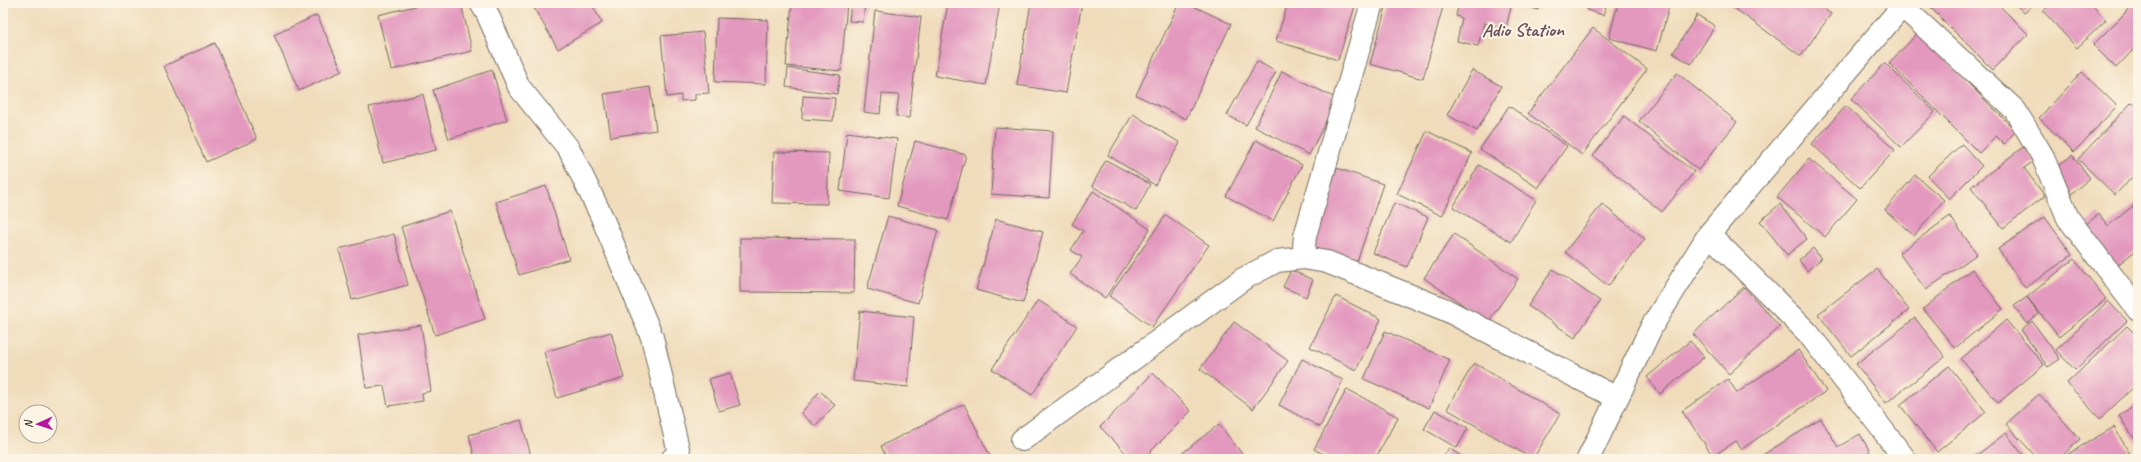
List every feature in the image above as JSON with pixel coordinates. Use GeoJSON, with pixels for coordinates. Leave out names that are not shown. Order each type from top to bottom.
{"type":"FeatureCollection","features":[{"type":"Feature","properties":{"kind":"street"},"geometry":{"type":"LineString","coordinates":[[481,3],[488,13],[519,87],[569,149],[601,215],[652,338],[679,453],[672,459]]}},
{"type":"Feature","properties":{"kind":"street"},"geometry":{"type":"LineString","coordinates":[[1303,258],[1306,229],[1372,3]]}},
{"type":"Feature","properties":{"kind":"street"},"geometry":{"type":"LineString","coordinates":[[1588,459],[1652,326],[1709,234],[1904,4],[2015,110],[2042,155],[2068,218],[2138,310]]}},
{"type":"Feature","properties":{"kind":"street"},"geometry":{"type":"LineString","coordinates":[[1709,234],[1808,333],[1905,459]]}},
{"type":"Feature","properties":{"kind":"street"},"geometry":{"type":"LineString","coordinates":[[1022,440],[1243,279],[1277,261],[1303,258],[1327,262],[1446,310],[1617,398]]}},
{"type":"Feature","properties":{"kind":"building"},"geometry":{"type":"Polygon","coordinates":[[[428,3],[461,3],[472,51],[391,70],[378,15],[428,3]]]}},
{"type":"Feature","properties":{"kind":"building"},"geometry":{"type":"Polygon","coordinates":[[[531,3],[591,3],[602,23],[558,49],[531,3]]]}},
{"type":"Feature","properties":{"kind":"building"},"geometry":{"type":"Polygon","coordinates":[[[792,3],[847,3],[841,71],[786,66],[792,3]]]}},
{"type":"Feature","properties":{"kind":"building"},"geometry":{"type":"Polygon","coordinates":[[[851,3],[865,3],[863,22],[849,21],[851,3]]]}},
{"type":"Feature","properties":{"kind":"building"},"geometry":{"type":"Polygon","coordinates":[[[948,3],[1000,3],[986,85],[935,76],[948,3]]]}},
{"type":"Feature","properties":{"kind":"building"},"geometry":{"type":"Polygon","coordinates":[[[1031,3],[1082,3],[1066,93],[1017,85],[1031,3]]]}},
{"type":"Feature","properties":{"kind":"building"},"geometry":{"type":"Polygon","coordinates":[[[1179,3],[1187,3],[1231,24],[1186,119],[1136,95],[1179,3]]]}},
{"type":"Feature","properties":{"kind":"building"},"geometry":{"type":"Polygon","coordinates":[[[1288,3],[1356,3],[1338,60],[1276,41],[1288,3]]]}},
{"type":"Feature","properties":{"kind":"building"},"geometry":{"type":"Polygon","coordinates":[[[1387,3],[1444,3],[1423,79],[1370,64],[1387,3]]]}},
{"type":"Feature","properties":{"kind":"building"},"geometry":{"type":"Polygon","coordinates":[[[1459,3],[1512,3],[1506,28],[1484,23],[1478,46],[1457,41],[1462,18],[1456,16],[1459,3]]]}},
{"type":"Feature","properties":{"kind":"building"},"geometry":{"type":"Polygon","coordinates":[[[1520,3],[1540,3],[1538,10],[1520,3]]]}},
{"type":"Feature","properties":{"kind":"building"},"geometry":{"type":"Polygon","coordinates":[[[1589,3],[1607,3],[1603,15],[1587,10],[1589,3]]]}},
{"type":"Feature","properties":{"kind":"building"},"geometry":{"type":"Polygon","coordinates":[[[1618,3],[1670,3],[1657,51],[1609,38],[1618,3]]]}},
{"type":"Feature","properties":{"kind":"building"},"geometry":{"type":"Polygon","coordinates":[[[1727,3],[1816,3],[1831,14],[1801,56],[1727,3]]]}},
{"type":"Feature","properties":{"kind":"building"},"geometry":{"type":"Polygon","coordinates":[[[1926,3],[1997,3],[2028,34],[1993,70],[1926,3]]]}},
{"type":"Feature","properties":{"kind":"building"},"geometry":{"type":"Polygon","coordinates":[[[2014,3],[2035,3],[2024,13],[2014,3]]]}},
{"type":"Feature","properties":{"kind":"building"},"geometry":{"type":"Polygon","coordinates":[[[2051,3],[2090,3],[2106,20],[2077,48],[2043,11],[2051,3]]]}},
{"type":"Feature","properties":{"kind":"building"},"geometry":{"type":"Polygon","coordinates":[[[2135,3],[2138,3],[2138,51],[2135,48],[2116,68],[2093,45],[2135,3]]]}},
{"type":"Feature","properties":{"kind":"building"},"geometry":{"type":"Polygon","coordinates":[[[875,11],[921,17],[909,118],[896,116],[899,95],[882,94],[880,114],[864,112],[875,11]]]}},
{"type":"Feature","properties":{"kind":"building"},"geometry":{"type":"Polygon","coordinates":[[[317,15],[342,71],[299,91],[274,35],[317,15]]]}},
{"type":"Feature","properties":{"kind":"building"},"geometry":{"type":"Polygon","coordinates":[[[1697,15],[1715,26],[1691,64],[1673,53],[1697,15]]]}},
{"type":"Feature","properties":{"kind":"building"},"geometry":{"type":"Polygon","coordinates":[[[717,18],[768,20],[766,84],[715,82],[717,18]]]}},
{"type":"Feature","properties":{"kind":"building"},"geometry":{"type":"Polygon","coordinates":[[[1593,28],[1647,69],[1582,155],[1528,113],[1593,28]]]}},
{"type":"Feature","properties":{"kind":"building"},"geometry":{"type":"Polygon","coordinates":[[[703,32],[709,93],[695,94],[695,100],[681,101],[681,95],[667,97],[661,36],[703,32]]]}},
{"type":"Feature","properties":{"kind":"building"},"geometry":{"type":"Polygon","coordinates":[[[1918,33],[2016,131],[2004,144],[1996,136],[1979,153],[1889,63],[1918,33]]]}},
{"type":"Feature","properties":{"kind":"building"},"geometry":{"type":"Polygon","coordinates":[[[215,43],[257,139],[206,162],[164,66],[215,43]]]}},
{"type":"Feature","properties":{"kind":"building"},"geometry":{"type":"Polygon","coordinates":[[[1257,61],[1276,72],[1246,125],[1227,115],[1257,61]]]}},
{"type":"Feature","properties":{"kind":"building"},"geometry":{"type":"Polygon","coordinates":[[[1885,63],[1935,112],[1901,147],[1851,99],[1885,63]]]}},
{"type":"Feature","properties":{"kind":"building"},"geometry":{"type":"Polygon","coordinates":[[[788,68],[840,75],[837,94],[786,87],[788,68]]]}},
{"type":"Feature","properties":{"kind":"building"},"geometry":{"type":"Polygon","coordinates":[[[492,70],[507,120],[449,139],[433,90],[492,70]]]}},
{"type":"Feature","properties":{"kind":"building"},"geometry":{"type":"Polygon","coordinates":[[[1472,70],[1501,86],[1477,131],[1447,115],[1472,70]]]}},
{"type":"Feature","properties":{"kind":"building"},"geometry":{"type":"Polygon","coordinates":[[[1282,71],[1337,99],[1309,155],[1255,127],[1282,71]]]}},
{"type":"Feature","properties":{"kind":"building"},"geometry":{"type":"Polygon","coordinates":[[[2082,72],[2117,106],[2074,152],[2039,118],[2082,72]]]}},
{"type":"Feature","properties":{"kind":"building"},"geometry":{"type":"Polygon","coordinates":[[[1677,73],[1737,122],[1698,170],[1639,121],[1677,73]]]}},
{"type":"Feature","properties":{"kind":"building"},"geometry":{"type":"Polygon","coordinates":[[[650,87],[656,130],[611,137],[604,94],[650,87]]]}},
{"type":"Feature","properties":{"kind":"building"},"geometry":{"type":"Polygon","coordinates":[[[423,94],[436,150],[383,163],[369,107],[423,94]]]}},
{"type":"Feature","properties":{"kind":"building"},"geometry":{"type":"Polygon","coordinates":[[[803,96],[835,98],[833,121],[802,119],[803,96]]]}},
{"type":"Feature","properties":{"kind":"building"},"geometry":{"type":"Polygon","coordinates":[[[2132,102],[2138,107],[2138,171],[2115,195],[2078,159],[2132,102]]]}},
{"type":"Feature","properties":{"kind":"building"},"geometry":{"type":"Polygon","coordinates":[[[1509,106],[1567,146],[1538,188],[1480,149],[1509,106]]]}},
{"type":"Feature","properties":{"kind":"building"},"geometry":{"type":"Polygon","coordinates":[[[1846,106],[1895,150],[1860,188],[1812,144],[1846,106]]]}},
{"type":"Feature","properties":{"kind":"building"},"geometry":{"type":"Polygon","coordinates":[[[1133,114],[1180,143],[1155,185],[1108,155],[1133,114]]]}},
{"type":"Feature","properties":{"kind":"building"},"geometry":{"type":"Polygon","coordinates":[[[1624,116],[1694,172],[1662,212],[1593,156],[1624,116]]]}},
{"type":"Feature","properties":{"kind":"building"},"geometry":{"type":"Polygon","coordinates":[[[995,127],[1053,131],[1049,198],[991,194],[995,127]]]}},
{"type":"Feature","properties":{"kind":"building"},"geometry":{"type":"Polygon","coordinates":[[[1427,131],[1472,153],[1442,216],[1397,194],[1427,131]]]}},
{"type":"Feature","properties":{"kind":"building"},"geometry":{"type":"Polygon","coordinates":[[[847,132],[897,139],[889,198],[840,191],[847,132]]]}},
{"type":"Feature","properties":{"kind":"building"},"geometry":{"type":"Polygon","coordinates":[[[1256,140],[1302,165],[1273,221],[1226,196],[1256,140]]]}},
{"type":"Feature","properties":{"kind":"building"},"geometry":{"type":"Polygon","coordinates":[[[915,141],[966,155],[948,220],[897,206],[915,141]]]}},
{"type":"Feature","properties":{"kind":"building"},"geometry":{"type":"Polygon","coordinates":[[[1962,144],[1982,166],[1949,199],[1928,176],[1962,144]]]}},
{"type":"Feature","properties":{"kind":"building"},"geometry":{"type":"Polygon","coordinates":[[[2023,147],[2034,161],[2024,168],[2045,196],[2003,228],[1971,187],[2023,147]]]}},
{"type":"Feature","properties":{"kind":"building"},"geometry":{"type":"Polygon","coordinates":[[[774,152],[829,153],[827,204],[772,203],[774,152]]]}},
{"type":"Feature","properties":{"kind":"building"},"geometry":{"type":"Polygon","coordinates":[[[2072,155],[2090,178],[2071,194],[2052,171],[2072,155]]]}},
{"type":"Feature","properties":{"kind":"building"},"geometry":{"type":"Polygon","coordinates":[[[1809,159],[1857,199],[1825,237],[1777,197],[1809,159]]]}},
{"type":"Feature","properties":{"kind":"building"},"geometry":{"type":"Polygon","coordinates":[[[1106,160],[1150,184],[1136,211],[1092,186],[1106,160]]]}},
{"type":"Feature","properties":{"kind":"building"},"geometry":{"type":"Polygon","coordinates":[[[1479,165],[1536,200],[1511,242],[1453,207],[1479,165]]]}},
{"type":"Feature","properties":{"kind":"building"},"geometry":{"type":"Polygon","coordinates":[[[1337,168],[1383,184],[1357,262],[1310,246],[1337,168]]]}},
{"type":"Feature","properties":{"kind":"building"},"geometry":{"type":"Polygon","coordinates":[[[1915,175],[1944,200],[1914,236],[1885,210],[1915,175]]]}},
{"type":"Feature","properties":{"kind":"building"},"geometry":{"type":"Polygon","coordinates":[[[546,186],[569,259],[519,275],[496,202],[546,186]]]}},
{"type":"Feature","properties":{"kind":"building"},"geometry":{"type":"Polygon","coordinates":[[[1093,191],[1150,229],[1105,298],[1070,274],[1082,257],[1071,250],[1083,231],[1072,224],[1093,191]]]}},
{"type":"Feature","properties":{"kind":"building"},"geometry":{"type":"Polygon","coordinates":[[[2138,202],[2138,249],[2116,266],[2085,225],[2099,214],[2108,226],[2138,202]]]}},
{"type":"Feature","properties":{"kind":"building"},"geometry":{"type":"Polygon","coordinates":[[[1394,203],[1428,217],[1407,267],[1373,253],[1394,203]]]}},
{"type":"Feature","properties":{"kind":"building"},"geometry":{"type":"Polygon","coordinates":[[[1602,204],[1645,239],[1608,286],[1565,252],[1602,204]]]}},
{"type":"Feature","properties":{"kind":"building"},"geometry":{"type":"Polygon","coordinates":[[[1780,204],[1807,239],[1787,255],[1760,221],[1780,204]]]}},
{"type":"Feature","properties":{"kind":"building"},"geometry":{"type":"Polygon","coordinates":[[[450,211],[485,319],[435,335],[401,227],[450,211]]]}},
{"type":"Feature","properties":{"kind":"building"},"geometry":{"type":"Polygon","coordinates":[[[1166,215],[1209,245],[1152,327],[1109,296],[1166,215]]]}},
{"type":"Feature","properties":{"kind":"building"},"geometry":{"type":"Polygon","coordinates":[[[888,216],[938,230],[918,303],[867,289],[888,216]]]}},
{"type":"Feature","properties":{"kind":"building"},"geometry":{"type":"Polygon","coordinates":[[[1950,216],[1977,254],[1926,290],[1899,253],[1950,216]]]}},
{"type":"Feature","properties":{"kind":"building"},"geometry":{"type":"Polygon","coordinates":[[[2045,217],[2072,255],[2025,288],[1998,249],[2045,217]]]}},
{"type":"Feature","properties":{"kind":"building"},"geometry":{"type":"Polygon","coordinates":[[[996,219],[1043,232],[1023,303],[976,290],[996,219]]]}},
{"type":"Feature","properties":{"kind":"building"},"geometry":{"type":"Polygon","coordinates":[[[394,234],[408,285],[352,300],[339,249],[394,234]]]}},
{"type":"Feature","properties":{"kind":"building"},"geometry":{"type":"Polygon","coordinates":[[[1454,234],[1518,279],[1488,322],[1424,278],[1454,234]]]}},
{"type":"Feature","properties":{"kind":"building"},"geometry":{"type":"Polygon","coordinates":[[[740,238],[855,239],[854,293],[740,292],[740,238]]]}},
{"type":"Feature","properties":{"kind":"building"},"geometry":{"type":"Polygon","coordinates":[[[1813,248],[1821,259],[1807,271],[1799,260],[1813,248]]]}},
{"type":"Feature","properties":{"kind":"building"},"geometry":{"type":"Polygon","coordinates":[[[2074,259],[2106,299],[2059,337],[2027,297],[2074,259]]]}},
{"type":"Feature","properties":{"kind":"building"},"geometry":{"type":"Polygon","coordinates":[[[1553,269],[1600,301],[1575,338],[1528,306],[1553,269]]]}},
{"type":"Feature","properties":{"kind":"building"},"geometry":{"type":"Polygon","coordinates":[[[1877,269],[1909,310],[1851,356],[1818,314],[1877,269]]]}},
{"type":"Feature","properties":{"kind":"building"},"geometry":{"type":"Polygon","coordinates":[[[1972,269],[2003,309],[1955,348],[1923,309],[1972,269]]]}},
{"type":"Feature","properties":{"kind":"building"},"geometry":{"type":"Polygon","coordinates":[[[1291,270],[1313,280],[1306,297],[1283,287],[1291,270]]]}},
{"type":"Feature","properties":{"kind":"building"},"geometry":{"type":"Polygon","coordinates":[[[1744,287],[1780,327],[1729,374],[1693,334],[1744,287]]]}},
{"type":"Feature","properties":{"kind":"building"},"geometry":{"type":"Polygon","coordinates":[[[1336,296],[1381,319],[1356,370],[1310,347],[1336,296]]]}},
{"type":"Feature","properties":{"kind":"building"},"geometry":{"type":"Polygon","coordinates":[[[2027,297],[2039,314],[2027,323],[2014,306],[2027,297]]]}},
{"type":"Feature","properties":{"kind":"building"},"geometry":{"type":"Polygon","coordinates":[[[1038,300],[1077,326],[1032,395],[992,369],[1038,300]]]}},
{"type":"Feature","properties":{"kind":"building"},"geometry":{"type":"Polygon","coordinates":[[[2108,301],[2127,321],[2075,370],[2056,350],[2108,301]]]}},
{"type":"Feature","properties":{"kind":"building"},"geometry":{"type":"Polygon","coordinates":[[[860,311],[914,317],[908,387],[853,381],[860,311]]]}},
{"type":"Feature","properties":{"kind":"building"},"geometry":{"type":"Polygon","coordinates":[[[1915,318],[1945,357],[1886,403],[1856,364],[1915,318]]]}},
{"type":"Feature","properties":{"kind":"building"},"geometry":{"type":"Polygon","coordinates":[[[2006,320],[2044,365],[1998,403],[1961,359],[2006,320]]]}},
{"type":"Feature","properties":{"kind":"building"},"geometry":{"type":"Polygon","coordinates":[[[2032,321],[2060,359],[2048,367],[2021,330],[2032,321]]]}},
{"type":"Feature","properties":{"kind":"building"},"geometry":{"type":"Polygon","coordinates":[[[1234,322],[1288,361],[1253,409],[1200,369],[1234,322]]]}},
{"type":"Feature","properties":{"kind":"building"},"geometry":{"type":"Polygon","coordinates":[[[421,325],[431,391],[422,393],[423,401],[388,406],[384,386],[366,388],[358,335],[421,325]]]}},
{"type":"Feature","properties":{"kind":"building"},"geometry":{"type":"Polygon","coordinates":[[[2127,326],[2138,337],[2138,383],[2100,419],[2067,383],[2127,326]]]}},
{"type":"Feature","properties":{"kind":"building"},"geometry":{"type":"Polygon","coordinates":[[[1385,331],[1450,360],[1429,408],[1364,379],[1385,331]]]}},
{"type":"Feature","properties":{"kind":"building"},"geometry":{"type":"Polygon","coordinates":[[[611,332],[624,378],[557,398],[544,352],[611,332]]]}},
{"type":"Feature","properties":{"kind":"building"},"geometry":{"type":"Polygon","coordinates":[[[1690,341],[1704,357],[1660,394],[1647,377],[1690,341]]]}},
{"type":"Feature","properties":{"kind":"building"},"geometry":{"type":"Polygon","coordinates":[[[1798,350],[1826,391],[1742,449],[1736,441],[1713,456],[1682,411],[1728,379],[1737,393],[1798,350]]]}},
{"type":"Feature","properties":{"kind":"building"},"geometry":{"type":"Polygon","coordinates":[[[1302,359],[1343,380],[1320,427],[1279,405],[1302,359]]]}},
{"type":"Feature","properties":{"kind":"building"},"geometry":{"type":"Polygon","coordinates":[[[1474,363],[1560,414],[1533,459],[1447,409],[1474,363]]]}},
{"type":"Feature","properties":{"kind":"building"},"geometry":{"type":"Polygon","coordinates":[[[1949,366],[1986,412],[1937,452],[1900,405],[1949,366]]]}},
{"type":"Feature","properties":{"kind":"building"},"geometry":{"type":"Polygon","coordinates":[[[730,373],[740,405],[719,411],[709,379],[730,373]]]}},
{"type":"Feature","properties":{"kind":"building"},"geometry":{"type":"Polygon","coordinates":[[[1153,373],[1191,411],[1143,459],[1132,459],[1100,427],[1153,373]]]}},
{"type":"Feature","properties":{"kind":"building"},"geometry":{"type":"Polygon","coordinates":[[[1347,389],[1398,417],[1375,459],[1332,459],[1314,449],[1347,389]]]}},
{"type":"Feature","properties":{"kind":"building"},"geometry":{"type":"Polygon","coordinates":[[[820,391],[835,405],[815,426],[801,413],[820,391]]]}},
{"type":"Feature","properties":{"kind":"building"},"geometry":{"type":"Polygon","coordinates":[[[2039,394],[2080,439],[2059,459],[2038,459],[2006,424],[2039,394]]]}},
{"type":"Feature","properties":{"kind":"building"},"geometry":{"type":"Polygon","coordinates":[[[2138,402],[2138,444],[2119,416],[2138,402]]]}},
{"type":"Feature","properties":{"kind":"building"},"geometry":{"type":"Polygon","coordinates":[[[964,404],[991,458],[887,459],[881,446],[964,404]]]}},
{"type":"Feature","properties":{"kind":"building"},"geometry":{"type":"Polygon","coordinates":[[[1435,410],[1468,428],[1457,448],[1424,429],[1435,410]]]}},
{"type":"Feature","properties":{"kind":"building"},"geometry":{"type":"Polygon","coordinates":[[[1821,419],[1838,447],[1860,434],[1870,452],[1859,459],[1756,459],[1821,419]]]}},
{"type":"Feature","properties":{"kind":"building"},"geometry":{"type":"Polygon","coordinates":[[[521,420],[532,459],[475,459],[469,435],[521,420]]]}},
{"type":"Feature","properties":{"kind":"building"},"geometry":{"type":"Polygon","coordinates":[[[1219,424],[1246,459],[1175,459],[1219,424]]]}},
{"type":"Feature","properties":{"kind":"building"},"geometry":{"type":"Polygon","coordinates":[[[2114,427],[2133,459],[2064,459],[2063,457],[2114,427]]]}},
{"type":"Feature","properties":{"kind":"building"},"geometry":{"type":"Polygon","coordinates":[[[2006,433],[2026,459],[1972,459],[2006,433]]]}},
{"type":"Feature","properties":{"kind":"building"},"geometry":{"type":"Polygon","coordinates":[[[1449,448],[1465,459],[1442,459],[1449,448]]]}},
{"type":"Feature","properties":{"kind":"district","name":"Adio Station"},"geometry":{"type":"Point","coordinates":[1523,29]}}]}
